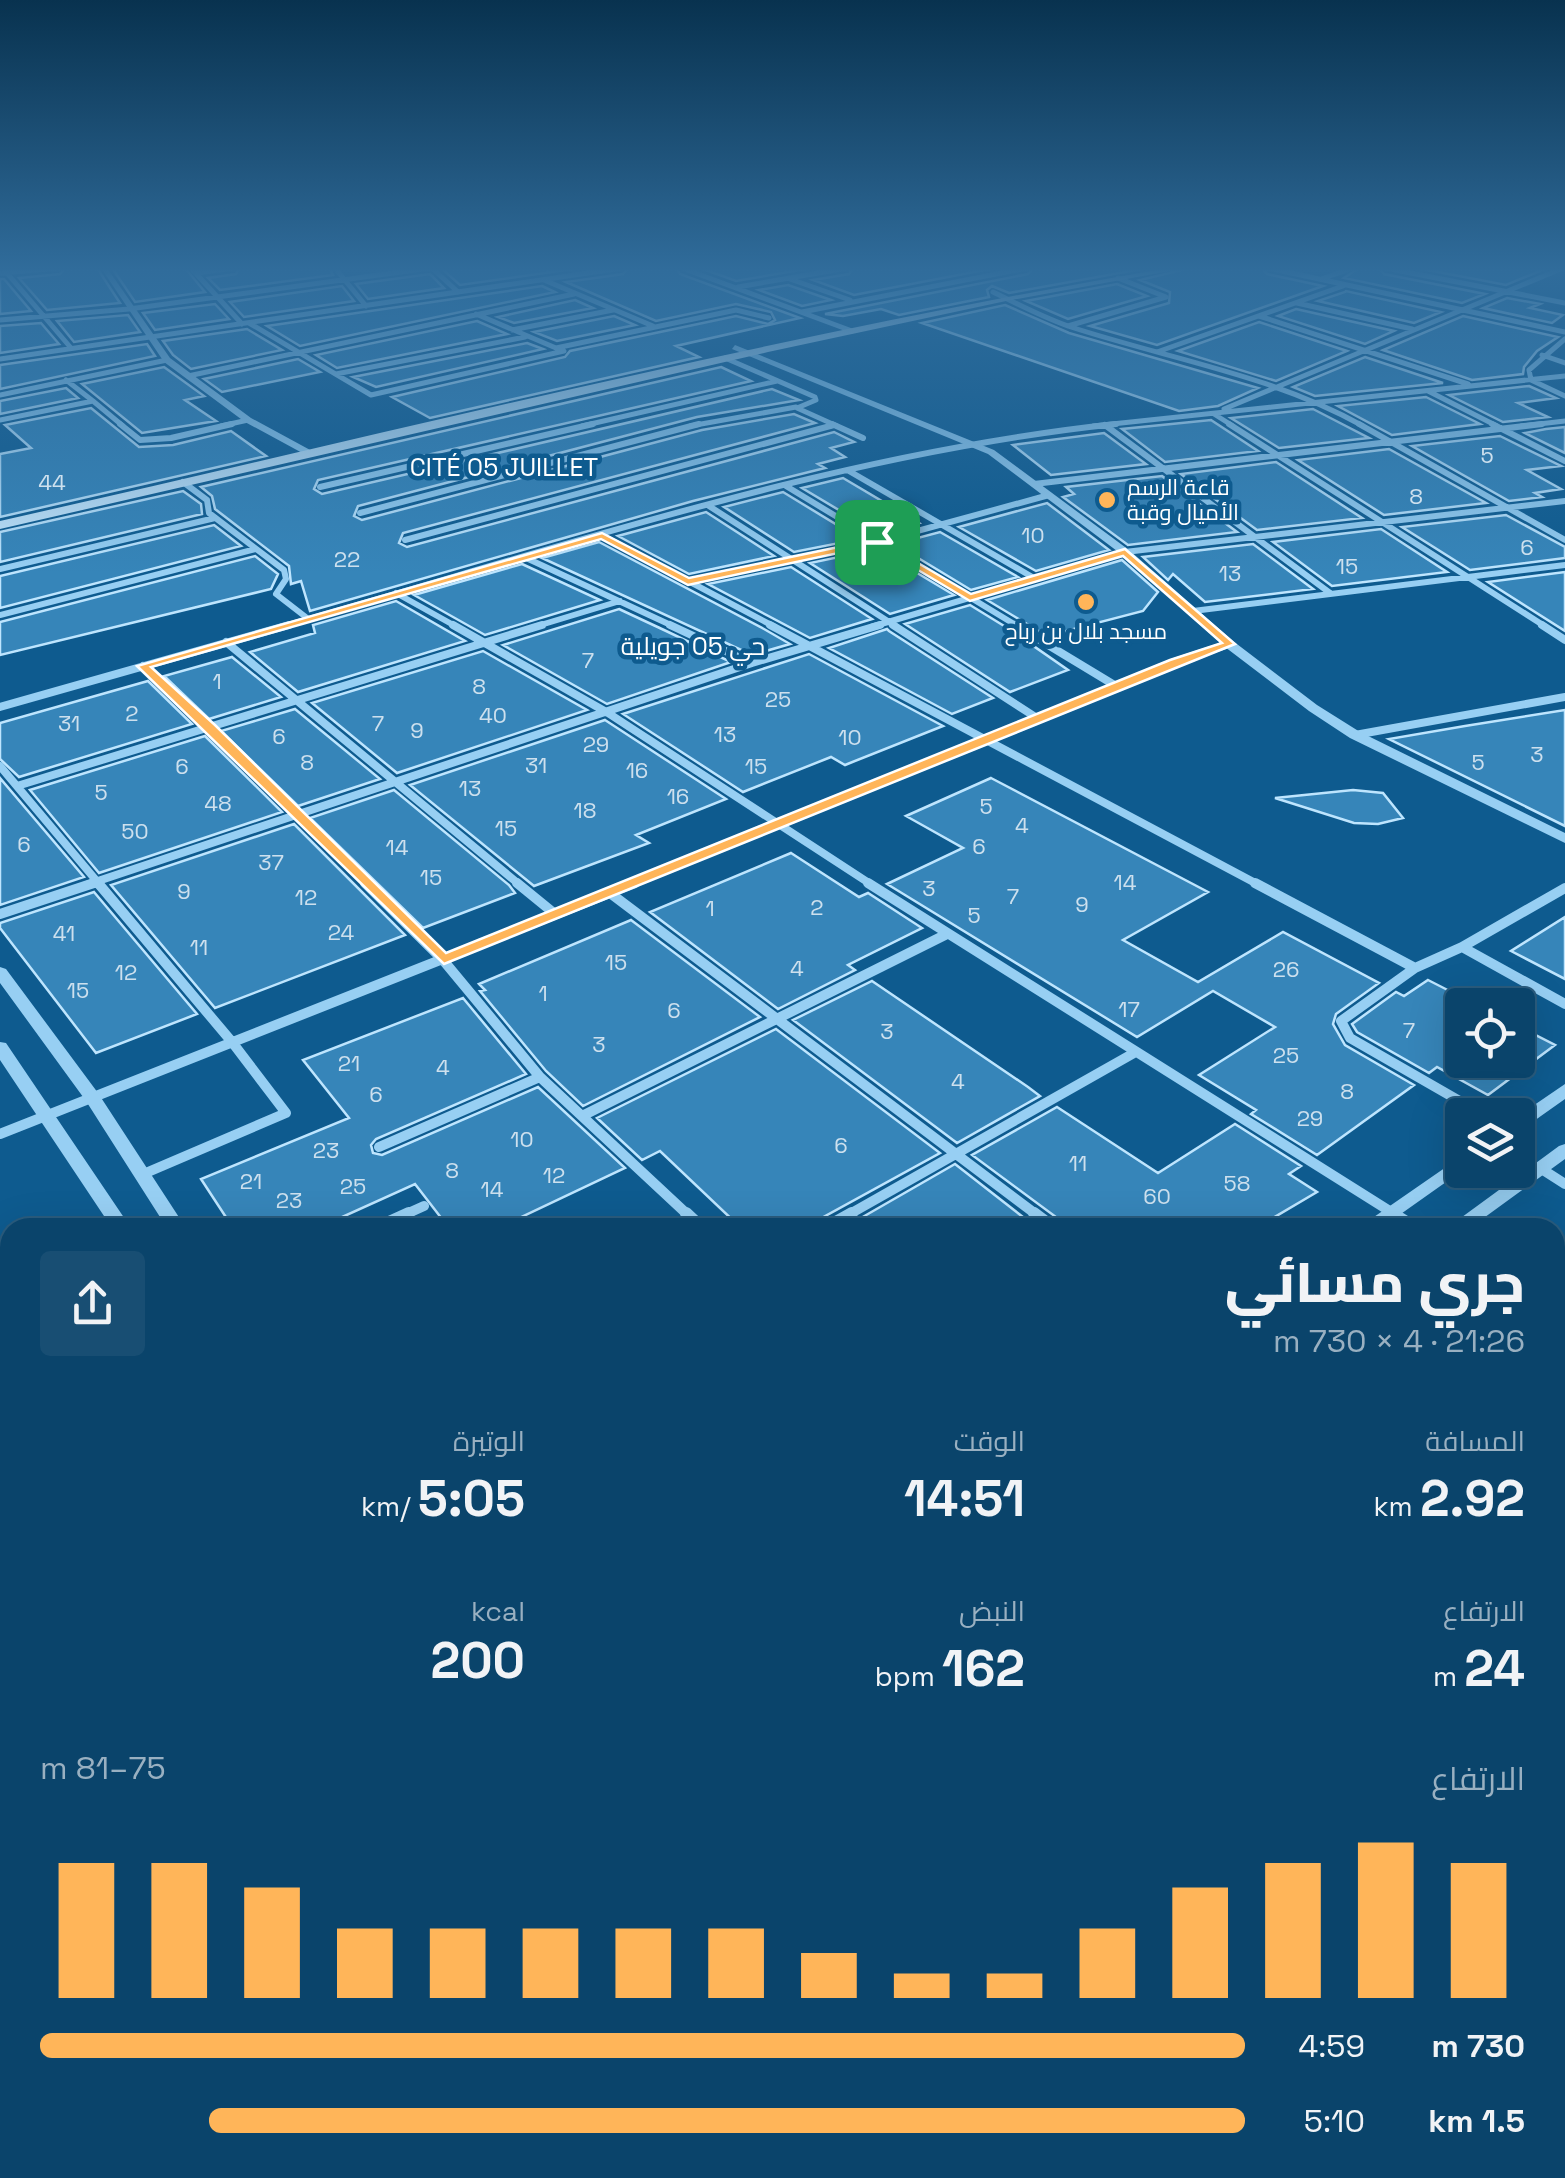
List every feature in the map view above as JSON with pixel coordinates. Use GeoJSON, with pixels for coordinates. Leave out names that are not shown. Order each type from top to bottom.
{"type":"FeatureCollection","features":[{"type":"Feature","properties":{"kind":"main road"},"geometry":{"type":"LineString","coordinates":[[0,516],[631,370]]}},
{"type":"Feature","properties":{"kind":"main road"},"geometry":{"type":"LineString","coordinates":[[0,525],[673,370]]}},
{"type":"Feature","properties":{"kind":"street"},"geometry":{"type":"LineString","coordinates":[[0,395],[118,370]]}},
{"type":"Feature","properties":{"kind":"street"},"geometry":{"type":"LineString","coordinates":[[179,370],[248,420],[308,453]]}},
{"type":"Feature","properties":{"kind":"street"},"geometry":{"type":"LineString","coordinates":[[188,376],[218,370]]}},
{"type":"Feature","properties":{"kind":"street"},"geometry":{"type":"LineString","coordinates":[[325,370],[371,395],[489,370]]}},
{"type":"Feature","properties":{"kind":"street"},"geometry":{"type":"LineString","coordinates":[[334,375],[360,370]]}},
{"type":"Feature","properties":{"kind":"street"},"geometry":{"type":"LineString","coordinates":[[360,513],[710,421],[796,407],[817,398],[752,370]]}},
{"type":"Feature","properties":{"kind":"street"},"geometry":{"type":"LineString","coordinates":[[800,370],[968,443],[987,446],[1105,425],[1565,376]]}},
{"type":"Feature","properties":{"kind":"street"},"geometry":{"type":"LineString","coordinates":[[816,370],[987,446],[1125,552],[1230,644],[1355,734],[1565,839]]}},
{"type":"Feature","properties":{"kind":"street"},"geometry":{"type":"LineString","coordinates":[[1220,370],[1320,402],[1565,540]]}},
{"type":"Feature","properties":{"kind":"street"},"geometry":{"type":"LineString","coordinates":[[1214,414],[1314,370]]}},
{"type":"Feature","properties":{"kind":"street"},"geometry":{"type":"LineString","coordinates":[[1426,370],[1472,385]]}},
{"type":"Feature","properties":{"kind":"street"},"geometry":{"type":"LineString","coordinates":[[1531,380],[1532,370]]}},
{"type":"Feature","properties":{"kind":"street"},"geometry":{"type":"LineString","coordinates":[[66,380],[140,440],[170,438],[248,420]]}},
{"type":"Feature","properties":{"kind":"street"},"geometry":{"type":"LineString","coordinates":[[320,487],[777,380]]}},
{"type":"Feature","properties":{"kind":"street"},"geometry":{"type":"LineString","coordinates":[[1531,380],[1565,396]]}},
{"type":"Feature","properties":{"kind":"street"},"geometry":{"type":"LineString","coordinates":[[1426,390],[1565,461]]}},
{"type":"Feature","properties":{"kind":"street"},"geometry":{"type":"LineString","coordinates":[[0,420],[93,400]]}},
{"type":"Feature","properties":{"kind":"street"},"geometry":{"type":"LineString","coordinates":[[796,407],[862,438]]}},
{"type":"Feature","properties":{"kind":"street"},"geometry":{"type":"LineString","coordinates":[[1214,414],[1564,638]]}},
{"type":"Feature","properties":{"kind":"street"},"geometry":{"type":"LineString","coordinates":[[1034,484],[1565,421]]}},
{"type":"Feature","properties":{"kind":"street"},"geometry":{"type":"LineString","coordinates":[[404,540],[834,425]]}},
{"type":"Feature","properties":{"kind":"street"},"geometry":{"type":"LineString","coordinates":[[1105,425],[1331,594]]}},
{"type":"Feature","properties":{"kind":"street"},"geometry":{"type":"LineString","coordinates":[[0,707],[710,506],[968,443]]}},
{"type":"Feature","properties":{"kind":"street"},"geometry":{"type":"LineString","coordinates":[[848,470],[1034,578]]}},
{"type":"Feature","properties":{"kind":"street"},"geometry":{"type":"LineString","coordinates":[[184,482],[207,500],[207,510],[215,518],[286,573],[276,594],[307,618]]}},
{"type":"Feature","properties":{"kind":"street"},"geometry":{"type":"LineString","coordinates":[[786,486],[1116,686]]}},
{"type":"Feature","properties":{"kind":"street"},"geometry":{"type":"LineString","coordinates":[[688,582],[877,542],[1049,495]]}},
{"type":"Feature","properties":{"kind":"street"},"geometry":{"type":"LineString","coordinates":[[0,914],[806,646],[1125,552],[1565,501]]}},
{"type":"Feature","properties":{"kind":"street"},"geometry":{"type":"LineString","coordinates":[[710,506],[1036,718]]}},
{"type":"Feature","properties":{"kind":"street"},"geometry":{"type":"LineString","coordinates":[[0,569],[215,518]]}},
{"type":"Feature","properties":{"kind":"street"},"geometry":{"type":"LineString","coordinates":[[602,536],[1414,968]]}},
{"type":"Feature","properties":{"kind":"street"},"geometry":{"type":"LineString","coordinates":[[0,615],[256,549]]}},
{"type":"Feature","properties":{"kind":"street"},"geometry":{"type":"LineString","coordinates":[[524,557],[752,664]]}},
{"type":"Feature","properties":{"kind":"street"},"geometry":{"type":"LineString","coordinates":[[1192,611],[1565,565]]}},
{"type":"Feature","properties":{"kind":"street"},"geometry":{"type":"LineString","coordinates":[[396,593],[608,713],[947,934],[1400,1218]]}},
{"type":"Feature","properties":{"kind":"street"},"geometry":{"type":"LineString","coordinates":[[17,786],[620,601]]}},
{"type":"Feature","properties":{"kind":"street"},"geometry":{"type":"LineString","coordinates":[[226,642],[555,914]]}},
{"type":"Feature","properties":{"kind":"street"},"geometry":{"type":"LineString","coordinates":[[0,1134],[444,960],[1116,686],[1230,644]]}},
{"type":"Feature","properties":{"kind":"street"},"geometry":{"type":"LineString","coordinates":[[143,666],[444,960],[540,1077],[691,1218]]}},
{"type":"Feature","properties":{"kind":"street"},"geometry":{"type":"LineString","coordinates":[[1355,734],[1565,697]]}},
{"type":"Feature","properties":{"kind":"street"},"geometry":{"type":"LineString","coordinates":[[0,766],[232,1042],[286,1113],[141,1175]]}},
{"type":"Feature","properties":{"kind":"street"},"geometry":{"type":"LineString","coordinates":[[1454,1098],[1350,1038],[1341,1022],[1414,968],[1462,946],[1565,888]]}},
{"type":"Feature","properties":{"kind":"street"},"geometry":{"type":"LineString","coordinates":[[610,893],[1041,1218]]}},
{"type":"Feature","properties":{"kind":"street"},"geometry":{"type":"LineString","coordinates":[[582,1116],[947,934]]}},
{"type":"Feature","properties":{"kind":"street"},"geometry":{"type":"LineString","coordinates":[[1462,946],[1565,1004]]}},
{"type":"Feature","properties":{"kind":"street"},"geometry":{"type":"LineString","coordinates":[[0,972],[92,1098],[169,1218]]}},
{"type":"Feature","properties":{"kind":"street"},"geometry":{"type":"LineString","coordinates":[[0,1047],[116,1218]]}},
{"type":"Feature","properties":{"kind":"street"},"geometry":{"type":"LineString","coordinates":[[843,1218],[1134,1053]]}},
{"type":"Feature","properties":{"kind":"street"},"geometry":{"type":"LineString","coordinates":[[379,1147],[540,1077]]}},
{"type":"Feature","properties":{"kind":"street"},"geometry":{"type":"LineString","coordinates":[[1535,1112],[1565,1090]]}},
{"type":"Feature","properties":{"kind":"street"},"geometry":{"type":"LineString","coordinates":[[1470,1218],[1565,1150]]}},
{"type":"Feature","properties":{"kind":"street"},"geometry":{"type":"LineString","coordinates":[[1540,1168],[1565,1184]]}},
{"type":"Feature","properties":{"kind":"street"},"geometry":{"type":"LineString","coordinates":[[1382,1218],[1445,1174]]}},
{"type":"Feature","properties":{"kind":"street"},"geometry":{"type":"LineString","coordinates":[[398,1218],[424,1206]]}},
{"type":"Feature","properties":{"kind":"building"},"geometry":{"type":"Polygon","coordinates":[[[0,370],[91,370],[0,389],[0,370]]]}},
{"type":"Feature","properties":{"kind":"building"},"geometry":{"type":"Polygon","coordinates":[[[168,370],[204,396],[185,400],[216,421],[142,433],[82,384],[168,370]]]}},
{"type":"Feature","properties":{"kind":"building"},"geometry":{"type":"Polygon","coordinates":[[[248,370],[320,372],[222,392],[204,379],[248,370]]]}},
{"type":"Feature","properties":{"kind":"building"},"geometry":{"type":"Polygon","coordinates":[[[391,370],[452,370],[376,387],[353,377],[391,370]]]}},
{"type":"Feature","properties":{"kind":"building"},"geometry":{"type":"Polygon","coordinates":[[[510,370],[643,370],[430,418],[392,397],[510,370]]]}},
{"type":"Feature","properties":{"kind":"building"},"geometry":{"type":"Polygon","coordinates":[[[710,370],[727,370],[751,381],[318,480],[314,489],[322,494],[772,389],[799,400],[697,417],[358,506],[354,516],[362,520],[702,430],[794,414],[815,423],[403,533],[399,543],[407,547],[834,432],[854,442],[831,448],[845,457],[818,464],[825,468],[693,501],[310,611],[301,581],[291,584],[289,566],[215,509],[212,496],[201,487],[710,370]]]}},
{"type":"Feature","properties":{"kind":"building"},"geometry":{"type":"Polygon","coordinates":[[[1058,370],[1195,370],[1258,388],[1218,406],[1179,411],[1058,370]]]}},
{"type":"Feature","properties":{"kind":"building"},"geometry":{"type":"Polygon","coordinates":[[[1239,370],[1303,370],[1276,381],[1239,370]]]}},
{"type":"Feature","properties":{"kind":"building"},"geometry":{"type":"Polygon","coordinates":[[[1335,370],[1403,370],[1443,383],[1315,396],[1293,387],[1335,370]]]}},
{"type":"Feature","properties":{"kind":"building"},"geometry":{"type":"Polygon","coordinates":[[[1441,370],[1524,370],[1523,374],[1472,380],[1441,370]]]}},
{"type":"Feature","properties":{"kind":"building"},"geometry":{"type":"Polygon","coordinates":[[[1529,386],[1556,398],[1518,403],[1548,417],[1503,422],[1449,395],[1529,386]]]}},
{"type":"Feature","properties":{"kind":"building"},"geometry":{"type":"Polygon","coordinates":[[[66,388],[78,398],[0,414],[0,401],[66,388]]]}},
{"type":"Feature","properties":{"kind":"building"},"geometry":{"type":"Polygon","coordinates":[[[1426,397],[1480,424],[1392,435],[1338,406],[1426,397]]]}},
{"type":"Feature","properties":{"kind":"building"},"geometry":{"type":"Polygon","coordinates":[[[91,408],[139,447],[173,445],[231,431],[266,456],[0,517],[0,454],[31,448],[5,425],[91,408]]]}},
{"type":"Feature","properties":{"kind":"building"},"geometry":{"type":"Polygon","coordinates":[[[1313,409],[1369,438],[1279,448],[1231,418],[1313,409]]]}},
{"type":"Feature","properties":{"kind":"building"},"geometry":{"type":"Polygon","coordinates":[[[1211,420],[1258,451],[1165,462],[1122,429],[1211,420]]]}},
{"type":"Feature","properties":{"kind":"building"},"geometry":{"type":"Polygon","coordinates":[[[1565,427],[1565,453],[1525,433],[1546,429],[1565,427]]]}},
{"type":"Feature","properties":{"kind":"building"},"geometry":{"type":"Polygon","coordinates":[[[1104,433],[1146,464],[1051,475],[1013,445],[1104,433]]]}},
{"type":"Feature","properties":{"kind":"building"},"geometry":{"type":"Polygon","coordinates":[[[1500,436],[1561,466],[1527,470],[1561,489],[1535,493],[1542,497],[1509,501],[1412,446],[1500,436]]]}},
{"type":"Feature","properties":{"kind":"building"},"geometry":{"type":"Polygon","coordinates":[[[1389,449],[1486,503],[1384,515],[1298,460],[1389,449]]]}},
{"type":"Feature","properties":{"kind":"building"},"geometry":{"type":"Polygon","coordinates":[[[1276,462],[1362,518],[1257,530],[1181,474],[1276,462]]]}},
{"type":"Feature","properties":{"kind":"building"},"geometry":{"type":"Polygon","coordinates":[[[1162,476],[1237,532],[1128,545],[1063,497],[1074,494],[1066,487],[1162,476]]]}},
{"type":"Feature","properties":{"kind":"building"},"geometry":{"type":"Polygon","coordinates":[[[843,478],[919,523],[879,534],[802,488],[843,478]]]}},
{"type":"Feature","properties":{"kind":"building"},"geometry":{"type":"Polygon","coordinates":[[[183,491],[201,504],[202,514],[0,562],[0,532],[183,491]]]}},
{"type":"Feature","properties":{"kind":"building"},"geometry":{"type":"Polygon","coordinates":[[[783,492],[860,539],[794,552],[724,507],[783,492]]]}},
{"type":"Feature","properties":{"kind":"building"},"geometry":{"type":"Polygon","coordinates":[[[1047,503],[1109,550],[1036,571],[959,527],[1047,503]]]}},
{"type":"Feature","properties":{"kind":"building"},"geometry":{"type":"Polygon","coordinates":[[[706,512],[774,556],[689,574],[618,536],[706,512]]]}},
{"type":"Feature","properties":{"kind":"building"},"geometry":{"type":"Polygon","coordinates":[[[1506,515],[1565,547],[1565,558],[1470,570],[1402,527],[1506,515]]]}},
{"type":"Feature","properties":{"kind":"building"},"geometry":{"type":"Polygon","coordinates":[[[214,525],[241,546],[0,608],[0,576],[214,525]]]}},
{"type":"Feature","properties":{"kind":"building"},"geometry":{"type":"Polygon","coordinates":[[[1381,529],[1447,572],[1332,586],[1273,542],[1381,529]]]}},
{"type":"Feature","properties":{"kind":"building"},"geometry":{"type":"Polygon","coordinates":[[[940,532],[1018,577],[971,590],[895,544],[940,532]]]}},
{"type":"Feature","properties":{"kind":"building"},"geometry":{"type":"Polygon","coordinates":[[[599,542],[790,644],[752,655],[542,558],[599,542]]]}},
{"type":"Feature","properties":{"kind":"building"},"geometry":{"type":"Polygon","coordinates":[[[1253,544],[1313,589],[1205,602],[1173,574],[1168,580],[1143,557],[1253,544]]]}},
{"type":"Feature","properties":{"kind":"building"},"geometry":{"type":"Polygon","coordinates":[[[877,549],[954,595],[890,614],[810,563],[877,549]]]}},
{"type":"Feature","properties":{"kind":"building"},"geometry":{"type":"Polygon","coordinates":[[[255,556],[278,574],[271,589],[0,655],[0,622],[255,556]]]}},
{"type":"Feature","properties":{"kind":"building"},"geometry":{"type":"Polygon","coordinates":[[[1122,560],[1158,592],[1143,611],[1047,636],[987,600],[1122,560]]]}},
{"type":"Feature","properties":{"kind":"building"},"geometry":{"type":"Polygon","coordinates":[[[522,564],[600,600],[485,635],[414,595],[522,564]]]}},
{"type":"Feature","properties":{"kind":"building"},"geometry":{"type":"Polygon","coordinates":[[[791,567],[872,619],[810,638],[708,584],[791,567]]]}},
{"type":"Feature","properties":{"kind":"building"},"geometry":{"type":"Polygon","coordinates":[[[1565,572],[1565,631],[1488,582],[1565,572]]]}},
{"type":"Feature","properties":{"kind":"building"},"geometry":{"type":"Polygon","coordinates":[[[396,601],[465,641],[298,692],[250,652],[315,633],[313,625],[396,601]]]}},
{"type":"Feature","properties":{"kind":"building"},"geometry":{"type":"Polygon","coordinates":[[[970,605],[1068,670],[1010,692],[905,624],[970,605]]]}},
{"type":"Feature","properties":{"kind":"building"},"geometry":{"type":"Polygon","coordinates":[[[619,609],[731,662],[607,704],[503,645],[619,609]]]}},
{"type":"Feature","properties":{"kind":"building"},"geometry":{"type":"Polygon","coordinates":[[[887,629],[993,698],[952,714],[829,648],[887,629]]]}},
{"type":"Feature","properties":{"kind":"building"},"geometry":{"type":"Polygon","coordinates":[[[483,651],[587,710],[397,773],[312,703],[483,651]]]}},
{"type":"Feature","properties":{"kind":"building"},"geometry":{"type":"Polygon","coordinates":[[[809,654],[943,726],[845,765],[831,757],[743,792],[623,714],[809,654]]]}},
{"type":"Feature","properties":{"kind":"building"},"geometry":{"type":"Polygon","coordinates":[[[232,657],[281,697],[209,719],[164,676],[232,657]]]}},
{"type":"Feature","properties":{"kind":"building"},"geometry":{"type":"Polygon","coordinates":[[[148,681],[192,724],[19,777],[0,759],[0,723],[148,681]]]}},
{"type":"Feature","properties":{"kind":"building"},"geometry":{"type":"Polygon","coordinates":[[[295,709],[380,779],[298,806],[221,731],[295,709]]]}},
{"type":"Feature","properties":{"kind":"building"},"geometry":{"type":"Polygon","coordinates":[[[1565,710],[1565,826],[1389,739],[1465,726],[1565,710]]]}},
{"type":"Feature","properties":{"kind":"building"},"geometry":{"type":"Polygon","coordinates":[[[605,720],[726,799],[636,835],[649,843],[534,886],[410,785],[605,720]]]}},
{"type":"Feature","properties":{"kind":"building"},"geometry":{"type":"Polygon","coordinates":[[[205,736],[282,812],[99,873],[30,790],[205,736]]]}},
{"type":"Feature","properties":{"kind":"building"},"geometry":{"type":"Polygon","coordinates":[[[0,778],[84,877],[0,905],[0,778]]]}},
{"type":"Feature","properties":{"kind":"building"},"geometry":{"type":"Polygon","coordinates":[[[991,778],[1208,892],[1123,940],[1198,982],[1283,932],[1379,983],[1336,1014],[1333,1024],[1345,1045],[1414,1085],[1317,1155],[1251,1114],[1256,1110],[1199,1075],[1275,1027],[1213,991],[1137,1037],[887,884],[963,848],[906,816],[991,778]]]}},
{"type":"Feature","properties":{"kind":"building"},"geometry":{"type":"Polygon","coordinates":[[[394,790],[515,893],[423,928],[310,818],[394,790]]]}},
{"type":"Feature","properties":{"kind":"building"},"geometry":{"type":"Polygon","coordinates":[[[1353,790],[1383,793],[1403,818],[1378,824],[1354,823],[1275,798],[1353,790]]]}},
{"type":"Feature","properties":{"kind":"building"},"geometry":{"type":"Polygon","coordinates":[[[294,824],[405,935],[215,1008],[111,885],[294,824]]]}},
{"type":"Feature","properties":{"kind":"building"},"geometry":{"type":"Polygon","coordinates":[[[791,853],[859,897],[868,893],[922,928],[848,965],[855,970],[778,1009],[650,912],[791,853]]]}},
{"type":"Feature","properties":{"kind":"building"},"geometry":{"type":"Polygon","coordinates":[[[94,892],[197,1014],[96,1053],[0,928],[0,923],[94,892]]]}},
{"type":"Feature","properties":{"kind":"building"},"geometry":{"type":"Polygon","coordinates":[[[1565,917],[1565,979],[1511,951],[1565,917]]]}},
{"type":"Feature","properties":{"kind":"building"},"geometry":{"type":"Polygon","coordinates":[[[631,920],[760,1017],[583,1106],[546,1071],[480,991],[485,990],[479,984],[631,920]]]}},
{"type":"Feature","properties":{"kind":"building"},"geometry":{"type":"Polygon","coordinates":[[[1428,980],[1445,989],[1445,1071],[1437,1067],[1429,1073],[1357,1032],[1352,1024],[1396,992],[1404,996],[1428,980]]]}},
{"type":"Feature","properties":{"kind":"building"},"geometry":{"type":"Polygon","coordinates":[[[872,981],[1040,1096],[957,1143],[793,1020],[872,981]]]}},
{"type":"Feature","properties":{"kind":"building"},"geometry":{"type":"Polygon","coordinates":[[[463,998],[526,1074],[376,1139],[371,1145],[373,1153],[382,1155],[538,1087],[625,1168],[519,1218],[441,1218],[415,1184],[340,1218],[226,1218],[201,1179],[349,1118],[303,1060],[463,998]]]}},
{"type":"Feature","properties":{"kind":"building"},"geometry":{"type":"Polygon","coordinates":[[[776,1029],[940,1153],[822,1218],[730,1218],[660,1151],[642,1160],[597,1118],[776,1029]]]}},
{"type":"Feature","properties":{"kind":"building"},"geometry":{"type":"Polygon","coordinates":[[[1535,1035],[1555,1045],[1535,1060],[1535,1035]]]}},
{"type":"Feature","properties":{"kind":"building"},"geometry":{"type":"Polygon","coordinates":[[[1457,1078],[1511,1078],[1488,1095],[1457,1078]]]}},
{"type":"Feature","properties":{"kind":"building"},"geometry":{"type":"Polygon","coordinates":[[[1057,1107],[1158,1173],[1235,1124],[1301,1166],[1289,1174],[1317,1192],[1273,1218],[1057,1218],[972,1155],[1057,1107]]]}},
{"type":"Feature","properties":{"kind":"building"},"geometry":{"type":"Polygon","coordinates":[[[955,1164],[1024,1218],[861,1218],[955,1164]]]}},
{"type":"Feature","properties":{"kind":"place","name":"قاعة الرسم الأميال وقبة"},"geometry":{"type":"Point","coordinates":[1107,500]}},
{"type":"Feature","properties":{"kind":"place","name":"مسجد بلال بن رباح"},"geometry":{"type":"Point","coordinates":[1086,602]}},
{"type":"Feature","properties":{"kind":"district","name":"CITÉ 05 JUILLET"},"geometry":{"type":"Point","coordinates":[504,467]}},
{"type":"Feature","properties":{"kind":"district","name":"حي 05 جويلية"},"geometry":{"type":"Point","coordinates":[693,646]}},
{"type":"Feature","properties":{"kind":"route"},"geometry":{"type":"LineString","coordinates":[[602,536],[688,582],[877,542],[970,598],[1125,552],[1230,644],[1174,662],[444,960],[143,666],[602,536]]}}]}
